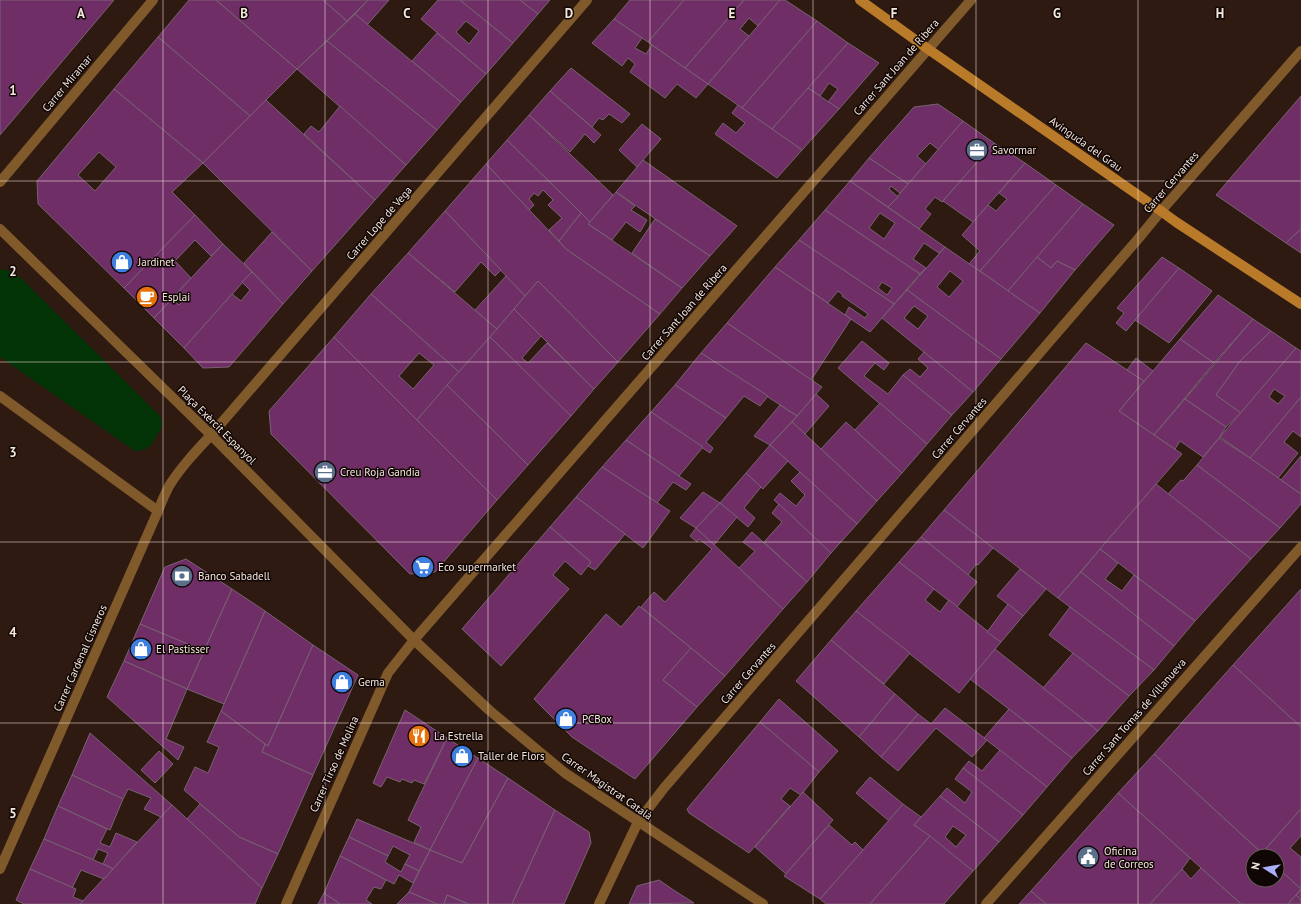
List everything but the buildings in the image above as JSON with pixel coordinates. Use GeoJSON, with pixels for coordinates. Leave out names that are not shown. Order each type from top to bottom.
{"type":"FeatureCollection","features":[{"type":"Feature","properties":{"kind":"street","name":"Carrer Miramar"},"geometry":{"type":"LineString","coordinates":[[0,182],[153,0]]}},
{"type":"Feature","properties":{"kind":"street","name":"Carrer Lope de Vega"},"geometry":{"type":"LineString","coordinates":[[188,460],[587,0]]}},
{"type":"Feature","properties":{"kind":"street","name":"Avinguda del Grau"},"geometry":{"type":"LineString","coordinates":[[860,0],[1176,222],[1301,304]]}},
{"type":"Feature","properties":{"kind":"street","name":"Carrer Sant Joan de Ribera"},"geometry":{"type":"LineString","coordinates":[[414,640],[971,0]]}},
{"type":"Feature","properties":{"kind":"street","name":"Carrer Cervantes"},"geometry":{"type":"LineString","coordinates":[[599,904],[638,822],[669,782],[1161,211],[1301,51]]}},
{"type":"Feature","properties":{"kind":"street","name":"Plaça Exèrcit Espanyol"},"geometry":{"type":"LineString","coordinates":[[0,228],[211,435],[414,640]]}},
{"type":"Feature","properties":{"kind":"street"},"geometry":{"type":"LineString","coordinates":[[0,396],[158,511]]}},
{"type":"Feature","properties":{"kind":"street","name":"Carrer Cardenal Cisneros"},"geometry":{"type":"LineString","coordinates":[[0,869],[169,487],[188,460]]}},
{"type":"Feature","properties":{"kind":"street","name":"Carrer Sant Tomas de Villanueva"},"geometry":{"type":"LineString","coordinates":[[986,904],[1301,547]]}},
{"type":"Feature","properties":{"kind":"street","name":"Carrer Magistrat Català"},"geometry":{"type":"LineString","coordinates":[[414,640],[489,710],[565,772],[763,904]]}},
{"type":"Feature","properties":{"kind":"street","name":"Carrer Tirso de Molina"},"geometry":{"type":"LineString","coordinates":[[286,904],[384,681],[414,640]]}},
{"type":"Feature","properties":{"kind":"green space"},"geometry":{"type":"Polygon","coordinates":[[[0,269],[10,271],[22,279],[161,417],[162,426],[152,444],[144,450],[135,451],[0,357],[0,269]]]}},
{"type":"Feature","properties":{"kind":"place","name":"Savormar"},"geometry":{"type":"Point","coordinates":[977,150]}},
{"type":"Feature","properties":{"kind":"place","name":"Jardinet"},"geometry":{"type":"Point","coordinates":[122,262]}},
{"type":"Feature","properties":{"kind":"place","name":"Esplai"},"geometry":{"type":"Point","coordinates":[147,297]}},
{"type":"Feature","properties":{"kind":"place","name":"Creu Roja Gandia"},"geometry":{"type":"Point","coordinates":[325,472]}},
{"type":"Feature","properties":{"kind":"place","name":"Eco supermarket"},"geometry":{"type":"Point","coordinates":[423,567]}},
{"type":"Feature","properties":{"kind":"place","name":"Banco Sabadell"},"geometry":{"type":"Point","coordinates":[182,576]}},
{"type":"Feature","properties":{"kind":"place","name":"El Pastisser"},"geometry":{"type":"Point","coordinates":[141,649]}},
{"type":"Feature","properties":{"kind":"place","name":"Gema"},"geometry":{"type":"Point","coordinates":[342,682]}},
{"type":"Feature","properties":{"kind":"place","name":"PCBox"},"geometry":{"type":"Point","coordinates":[566,719]}},
{"type":"Feature","properties":{"kind":"place","name":"La Estrella"},"geometry":{"type":"Point","coordinates":[419,736]}},
{"type":"Feature","properties":{"kind":"place","name":"Taller de Flors"},"geometry":{"type":"Point","coordinates":[462,756]}},
{"type":"Feature","properties":{"kind":"place","name":"Oficina de Correos"},"geometry":{"type":"Point","coordinates":[1088,857]}}]}
